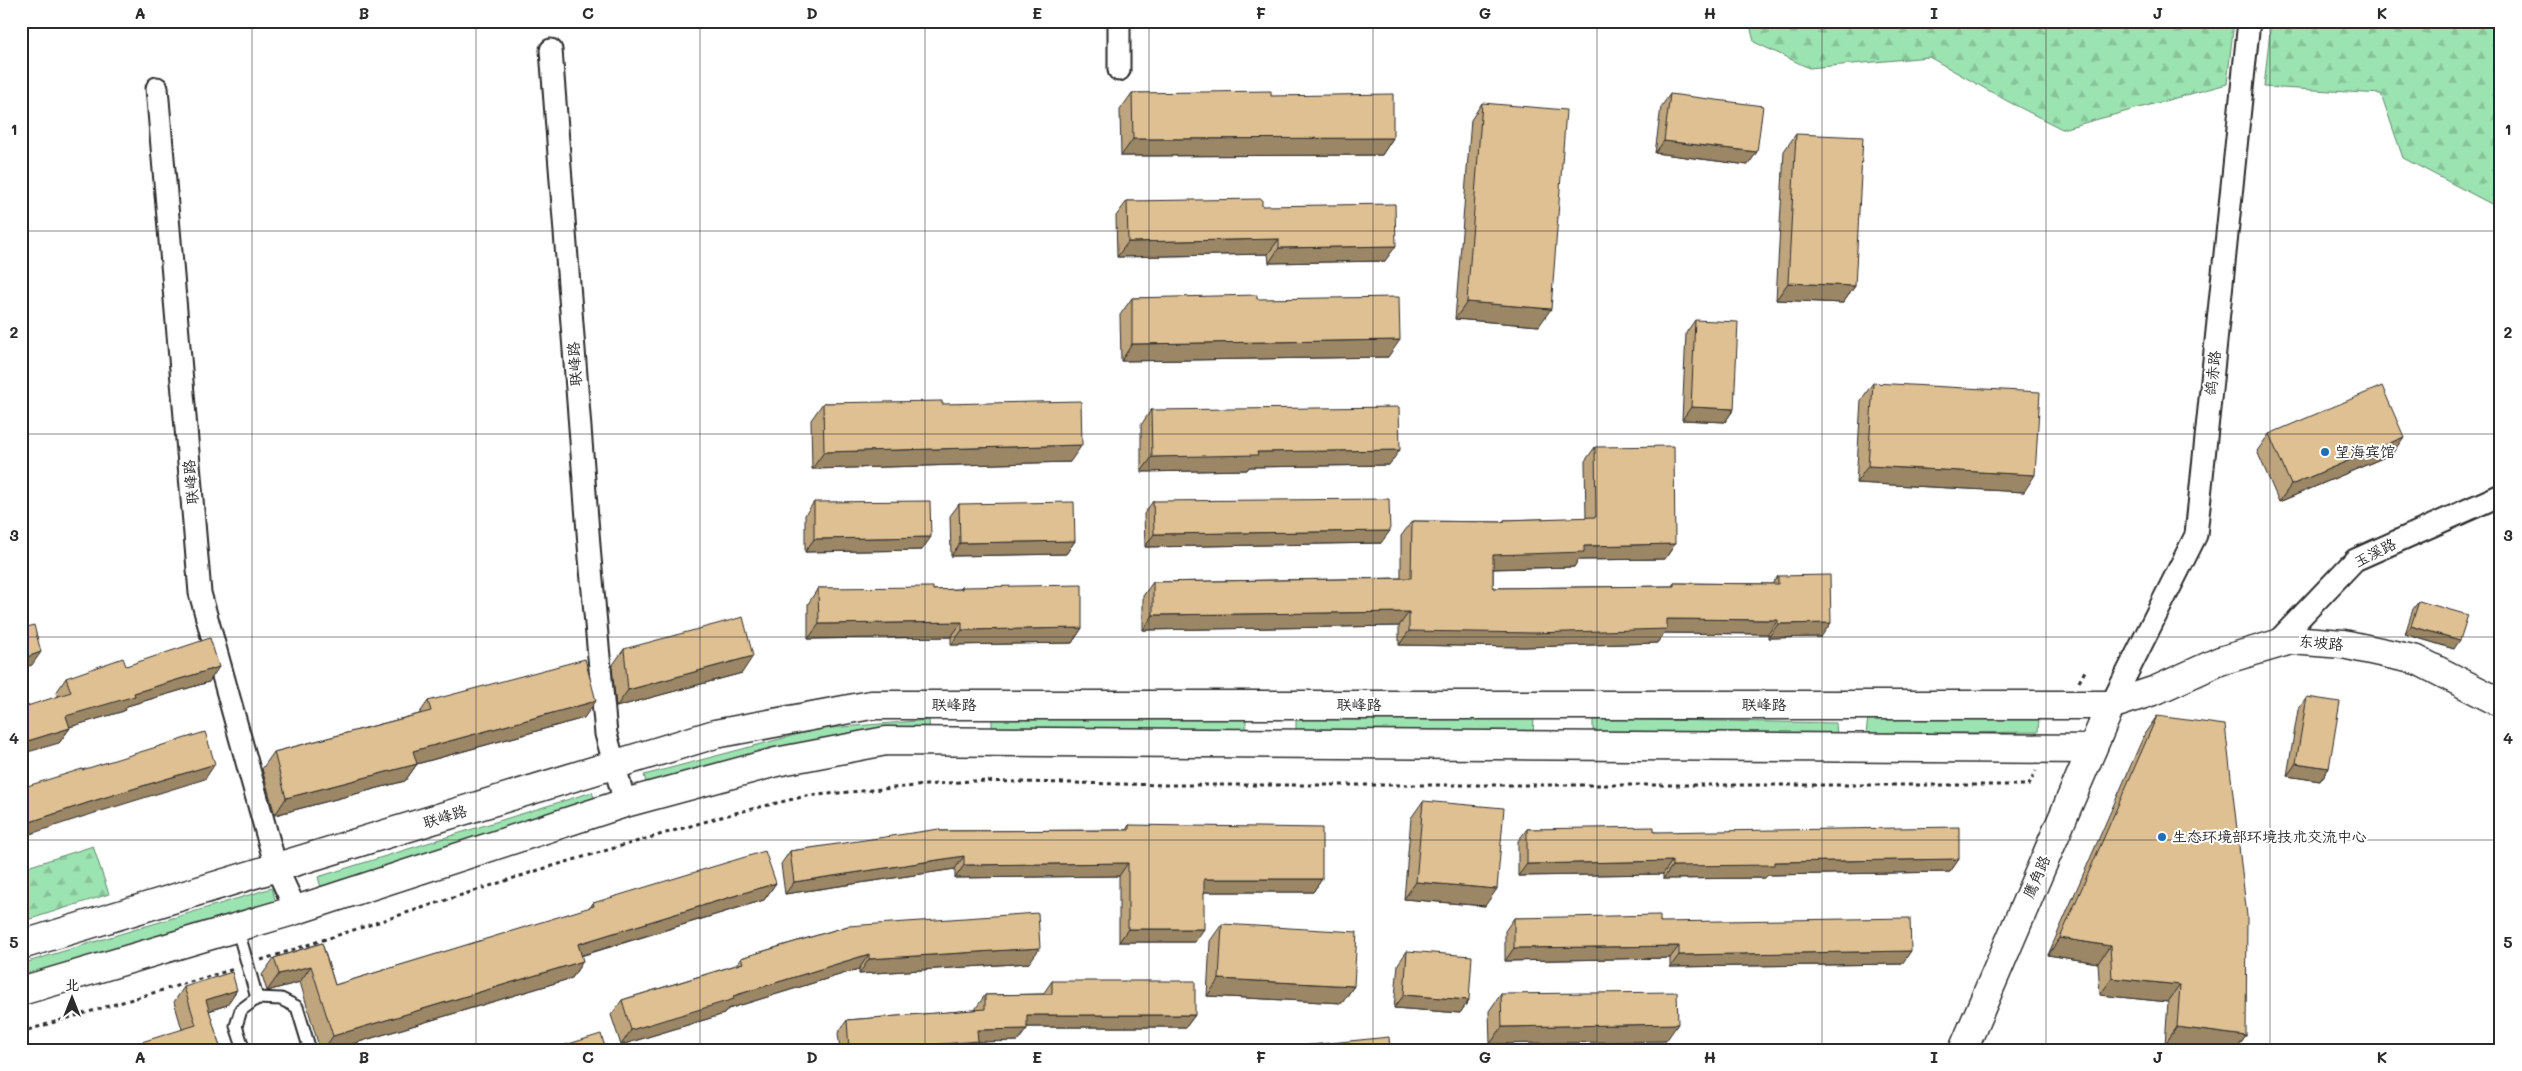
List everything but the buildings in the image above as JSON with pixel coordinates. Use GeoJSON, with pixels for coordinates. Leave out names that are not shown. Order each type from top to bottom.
{"type":"FeatureCollection","features":[{"type":"Feature","properties":{"kind":"main road","name":"东坡路"},"geometry":{"type":"LineString","coordinates":[[2111,705],[2156,690],[2220,661],[2291,640],[2343,644],[2417,660],[2501,703]]}},
{"type":"Feature","properties":{"kind":"main road","name":"联峰路"},"geometry":{"type":"LineString","coordinates":[[21,945],[715,734],[872,705],[2111,705]]}},
{"type":"Feature","properties":{"kind":"main road","name":"鹰角路"},"geometry":{"type":"LineString","coordinates":[[1963,1050],[2111,705]]}},
{"type":"Feature","properties":{"kind":"main road"},"geometry":{"type":"LineString","coordinates":[[21,992],[296,910],[625,803],[776,762],[886,741],[1563,743],[2092,748]]}},
{"type":"Feature","properties":{"kind":"street"},"geometry":{"type":"LineString","coordinates":[[1119,21],[1119,70]]}},
{"type":"Feature","properties":{"kind":"street","name":"鸽赤路"},"geometry":{"type":"LineString","coordinates":[[2111,705],[2196,535],[2250,21]]}},
{"type":"Feature","properties":{"kind":"street","name":"联峰路"},"geometry":{"type":"LineString","coordinates":[[551,50],[590,558],[606,734],[625,803]]}},
{"type":"Feature","properties":{"kind":"street","name":"联峰路"},"geometry":{"type":"LineString","coordinates":[[157,88],[200,593],[276,867],[296,910]]}},
{"type":"Feature","properties":{"kind":"street","name":"玉溪路"},"geometry":{"type":"LineString","coordinates":[[2274,645],[2355,560],[2501,495]]}},
{"type":"Feature","properties":{"kind":"lane"},"geometry":{"type":"LineString","coordinates":[[237,927],[257,998]]}},
{"type":"Feature","properties":{"kind":"lane"},"geometry":{"type":"LineString","coordinates":[[244,1050],[236,1026],[241,1010],[257,998],[281,999],[297,1007],[310,1050]]}},
{"type":"Feature","properties":{"kind":"path"},"geometry":{"type":"LineString","coordinates":[[2067,705],[2085,671]]}},
{"type":"Feature","properties":{"kind":"path"},"geometry":{"type":"LineString","coordinates":[[21,1032],[248,965],[542,869],[735,813],[806,796],[970,781],[1170,784],[2028,785],[2047,748]]}},
{"type":"Feature","properties":{"kind":"green space"},"geometry":{"type":"Polygon","coordinates":[[[1749,21],[2234,21],[2227,84],[2062,129],[1929,57],[1809,68],[1754,42],[1749,21]]]}},
{"type":"Feature","properties":{"kind":"green space"},"geometry":{"type":"Polygon","coordinates":[[[2271,21],[2501,21],[2501,209],[2403,158],[2381,94],[2264,87],[2271,21]]]}},
{"type":"Feature","properties":{"kind":"green space"},"geometry":{"type":"Polygon","coordinates":[[[1868,717],[2039,718],[2038,732],[1866,734],[1868,717]]]}},
{"type":"Feature","properties":{"kind":"green space"},"geometry":{"type":"Polygon","coordinates":[[[1296,718],[1534,719],[1533,733],[1296,732],[1296,718]]]}},
{"type":"Feature","properties":{"kind":"green space"},"geometry":{"type":"Polygon","coordinates":[[[992,719],[1246,719],[1246,733],[992,733],[992,719]]]}},
{"type":"Feature","properties":{"kind":"green space"},"geometry":{"type":"Polygon","coordinates":[[[1593,719],[1836,723],[1837,735],[1593,734],[1593,719]]]}},
{"type":"Feature","properties":{"kind":"green space"},"geometry":{"type":"Polygon","coordinates":[[[929,720],[930,733],[648,789],[644,775],[818,729],[929,720]]]}},
{"type":"Feature","properties":{"kind":"green space"},"geometry":{"type":"Polygon","coordinates":[[[592,792],[597,805],[322,891],[318,877],[592,792]]]}},
{"type":"Feature","properties":{"kind":"green space"},"geometry":{"type":"Polygon","coordinates":[[[93,846],[109,894],[21,922],[21,869],[93,846]]]}},
{"type":"Feature","properties":{"kind":"green space"},"geometry":{"type":"Polygon","coordinates":[[[272,888],[276,903],[21,980],[21,964],[272,888]]]}},
{"type":"Feature","properties":{"kind":"place","name":"望海宾馆"},"geometry":{"type":"Point","coordinates":[2325,452]}},
{"type":"Feature","properties":{"kind":"place","name":"生态环境部环境技术交流中心"},"geometry":{"type":"Point","coordinates":[2162,837]}}]}
